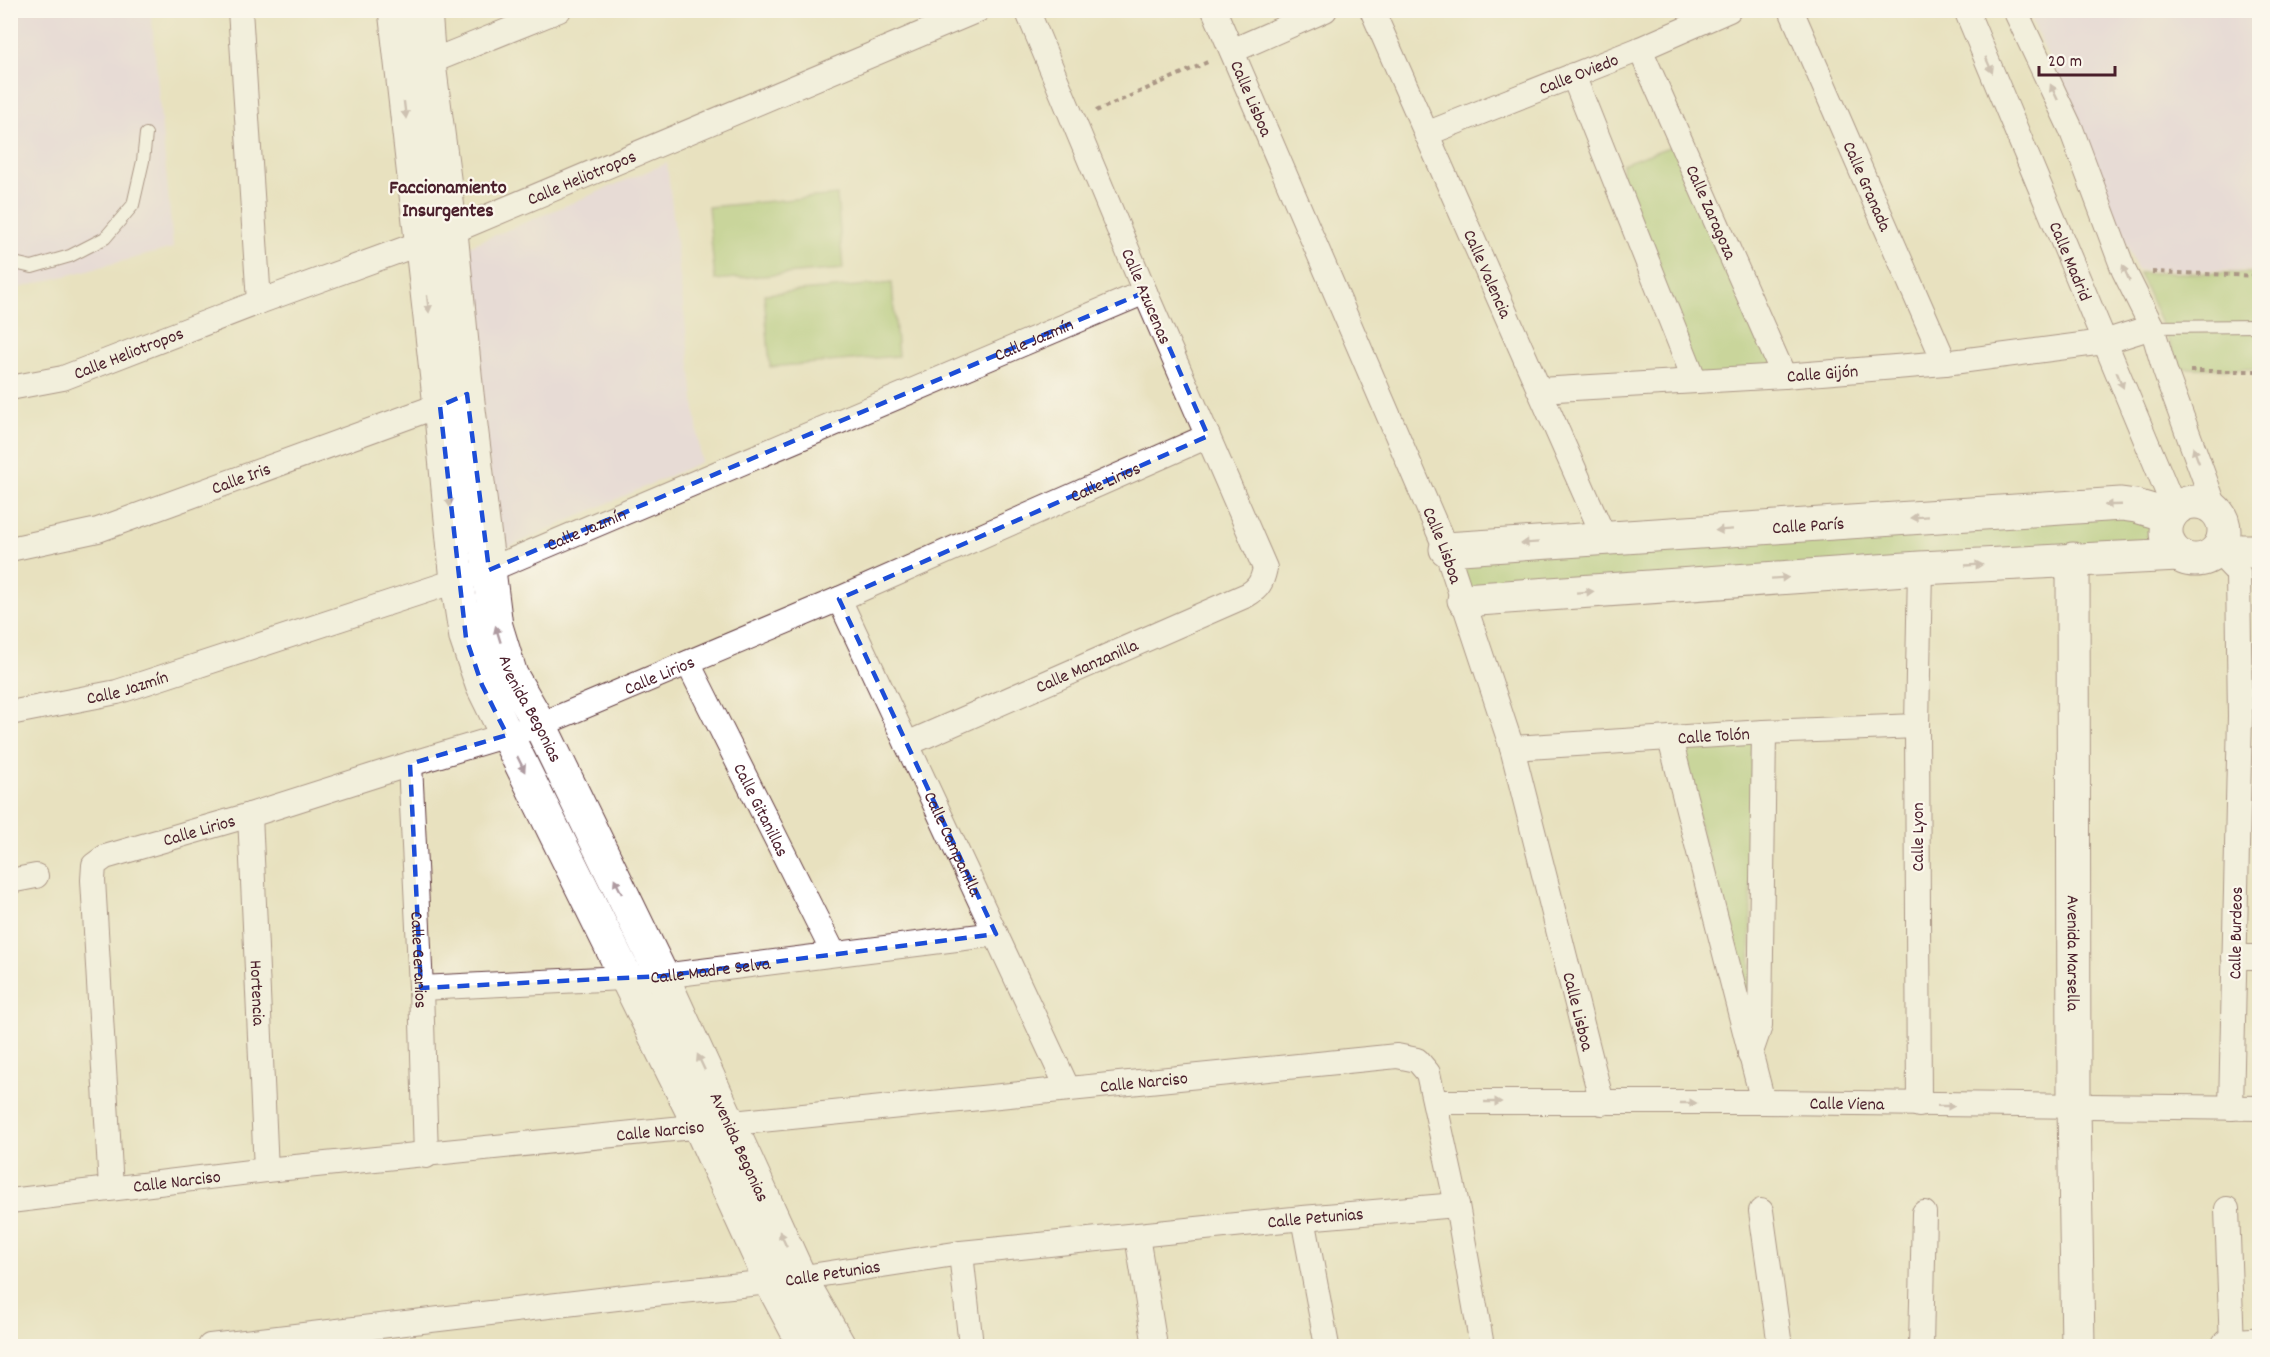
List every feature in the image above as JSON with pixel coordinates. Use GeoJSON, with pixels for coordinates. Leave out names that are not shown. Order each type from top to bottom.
{"type":"FeatureCollection","features":[{"type":"Feature","properties":{"kind":"street"},"geometry":{"type":"LineString","coordinates":[[240,10],[259,302]]}},
{"type":"Feature","properties":{"kind":"street","name":"Avenida Begonias"},"geometry":{"type":"LineString","coordinates":[[395,10],[415,68],[451,232],[457,581],[469,648],[482,685],[628,979],[715,1125]]}},
{"type":"Feature","properties":{"kind":"street","name":"Avenida Begonias"},"geometry":{"type":"LineString","coordinates":[[425,10],[415,68],[420,242],[489,570],[496,626],[511,675],[540,725],[662,976],[715,1125],[786,1280],[805,1347]]}},
{"type":"Feature","properties":{"kind":"street"},"geometry":{"type":"LineString","coordinates":[[415,68],[559,10]]}},
{"type":"Feature","properties":{"kind":"street","name":"Calle Heliotropos"},"geometry":{"type":"LineString","coordinates":[[10,387],[63,378],[259,302],[451,232],[978,10]]}},
{"type":"Feature","properties":{"kind":"street","name":"Calle Azucenas"},"geometry":{"type":"LineString","coordinates":[[1027,10],[1145,292],[1261,555],[1265,568],[1262,582]]}},
{"type":"Feature","properties":{"kind":"street","name":"Calle Lisboa"},"geometry":{"type":"LineString","coordinates":[[1214,10],[1446,549],[1512,748],[1602,1103]]}},
{"type":"Feature","properties":{"kind":"street"},"geometry":{"type":"LineString","coordinates":[[1232,51],[1325,10]]}},
{"type":"Feature","properties":{"kind":"street","name":"Calle Valencia"},"geometry":{"type":"LineString","coordinates":[[1372,10],[1604,537]]}},
{"type":"Feature","properties":{"kind":"street","name":"Calle Oviedo"},"geometry":{"type":"LineString","coordinates":[[1426,134],[1640,49],[1729,10]]}},
{"type":"Feature","properties":{"kind":"street","name":"Calle Granada"},"geometry":{"type":"LineString","coordinates":[[1791,10],[1945,363]]}},
{"type":"Feature","properties":{"kind":"street","name":"Calle Madrid"},"geometry":{"type":"LineString","coordinates":[[1966,10],[2173,513]]}},
{"type":"Feature","properties":{"kind":"street"},"geometry":{"type":"LineString","coordinates":[[1464,600],[2073,559],[2178,555],[2198,560],[2217,551],[2225,530],[2222,519],[2216,510],[2165,371],[2152,327],[2124,271],[2071,129],[2016,10]]}},
{"type":"Feature","properties":{"kind":"street","name":"Calle Zaragoza"},"geometry":{"type":"LineString","coordinates":[[1640,49],[1784,376]]}},
{"type":"Feature","properties":{"kind":"street"},"geometry":{"type":"LineString","coordinates":[[1573,75],[1695,381]]}},
{"type":"Feature","properties":{"kind":"street","name":"Calle Jazmín"},"geometry":{"type":"LineString","coordinates":[[10,713],[117,693],[489,570],[1145,292]]}},
{"type":"Feature","properties":{"kind":"street","name":"Calle Gijón"},"geometry":{"type":"LineString","coordinates":[[1539,390],[1784,376],[1945,363],[2104,342],[2152,327]]}},
{"type":"Feature","properties":{"kind":"street","name":"Calle Iris"},"geometry":{"type":"LineString","coordinates":[[10,549],[98,530],[454,400]]}},
{"type":"Feature","properties":{"kind":"street","name":"Calle Lirios"},"geometry":{"type":"LineString","coordinates":[[111,1188],[93,880],[94,865],[105,857],[250,815],[540,725],[839,599],[1208,436]]}},
{"type":"Feature","properties":{"kind":"street"},"geometry":{"type":"LineString","coordinates":[[2178,555],[2169,544],[2166,530],[2173,513],[2188,502],[2203,502],[2216,510]]}},
{"type":"Feature","properties":{"kind":"street","name":"Calle París"},"geometry":{"type":"LineString","coordinates":[[1446,549],[2121,504],[2173,513]]}},
{"type":"Feature","properties":{"kind":"street"},"geometry":{"type":"LineString","coordinates":[[2217,551],[2259,551]]}},
{"type":"Feature","properties":{"kind":"street","name":"Calle Burdeos"},"geometry":{"type":"LineString","coordinates":[[2217,551],[2238,573],[2249,716],[2234,957],[2231,1108]]}},
{"type":"Feature","properties":{"kind":"street","name":"Avenida Marsella"},"geometry":{"type":"LineString","coordinates":[[2073,559],[2074,1107],[2078,1347]]}},
{"type":"Feature","properties":{"kind":"street","name":"Calle Lyon"},"geometry":{"type":"LineString","coordinates":[[1919,1105],[1917,726],[1920,568]]}},
{"type":"Feature","properties":{"kind":"street","name":"Calle Manzanilla"},"geometry":{"type":"LineString","coordinates":[[907,744],[1247,595],[1256,590],[1262,582]]}},
{"type":"Feature","properties":{"kind":"street","name":"Calle Campanilla"},"geometry":{"type":"LineString","coordinates":[[839,599],[1068,1089]]}},
{"type":"Feature","properties":{"kind":"street","name":"Calle Gitanillas"},"geometry":{"type":"LineString","coordinates":[[688,663],[834,954]]}},
{"type":"Feature","properties":{"kind":"street","name":"Calle Tolón"},"geometry":{"type":"LineString","coordinates":[[1512,748],[1670,740],[1764,732],[1917,726]]}},
{"type":"Feature","properties":{"kind":"street"},"geometry":{"type":"LineString","coordinates":[[1750,1055],[1760,1026],[1764,732]]}},
{"type":"Feature","properties":{"kind":"street"},"geometry":{"type":"LineString","coordinates":[[1670,740],[1763,1102]]}},
{"type":"Feature","properties":{"kind":"street","name":"Calle Geranios"},"geometry":{"type":"LineString","coordinates":[[410,764],[422,988],[426,1156]]}},
{"type":"Feature","properties":{"kind":"street","name":"Hortencia"},"geometry":{"type":"LineString","coordinates":[[250,815],[266,1170]]}},
{"type":"Feature","properties":{"kind":"street"},"geometry":{"type":"LineString","coordinates":[[10,881],[36,876]]}},
{"type":"Feature","properties":{"kind":"street","name":"Calle Madre Selva"},"geometry":{"type":"LineString","coordinates":[[422,988],[662,976],[996,934]]}},
{"type":"Feature","properties":{"kind":"street"},"geometry":{"type":"LineString","coordinates":[[2234,957],[2259,957]]}},
{"type":"Feature","properties":{"kind":"street","name":"Calle Narciso"},"geometry":{"type":"LineString","coordinates":[[10,1201],[266,1170],[426,1156],[1397,1056],[1417,1060],[1428,1074],[1435,1102]]}},
{"type":"Feature","properties":{"kind":"street"},"geometry":{"type":"LineString","coordinates":[[1435,1102],[1457,1205],[1482,1347]]}},
{"type":"Feature","properties":{"kind":"street","name":"Calle Viena"},"geometry":{"type":"LineString","coordinates":[[1435,1102],[1763,1102],[2259,1108]]}},
{"type":"Feature","properties":{"kind":"street","name":"Calle Petunias"},"geometry":{"type":"LineString","coordinates":[[210,1347],[786,1280],[961,1253],[1303,1218],[1457,1205]]}},
{"type":"Feature","properties":{"kind":"street"},"geometry":{"type":"LineString","coordinates":[[2227,1209],[2230,1346],[2259,1344]]}},
{"type":"Feature","properties":{"kind":"street"},"geometry":{"type":"LineString","coordinates":[[1761,1211],[1780,1347]]}},
{"type":"Feature","properties":{"kind":"street"},"geometry":{"type":"LineString","coordinates":[[1921,1347],[1924,1213]]}},
{"type":"Feature","properties":{"kind":"street"},"geometry":{"type":"LineString","coordinates":[[1303,1218],[1328,1347]]}},
{"type":"Feature","properties":{"kind":"street"},"geometry":{"type":"LineString","coordinates":[[1137,1236],[1155,1347]]}},
{"type":"Feature","properties":{"kind":"street"},"geometry":{"type":"LineString","coordinates":[[961,1253],[971,1347]]}},
{"type":"Feature","properties":{"kind":"street","name":"Avenida Begonias"},"geometry":{"type":"LineString","coordinates":[[786,1280],[839,1347]]}},
{"type":"Feature","properties":{"kind":"lane"},"geometry":{"type":"LineString","coordinates":[[10,262],[32,267],[70,256],[105,238],[133,206],[143,161],[146,134]]}},
{"type":"Feature","properties":{"kind":"lane"},"geometry":{"type":"LineString","coordinates":[[2152,327],[2259,326]]}},
{"type":"Feature","properties":{"kind":"path"},"geometry":{"type":"LineString","coordinates":[[1073,121],[1232,51]]}},
{"type":"Feature","properties":{"kind":"path"},"geometry":{"type":"LineString","coordinates":[[2124,271],[2259,276]]}},
{"type":"Feature","properties":{"kind":"path"},"geometry":{"type":"LineString","coordinates":[[2165,371],[2259,371]]}},
{"type":"Feature","properties":{"kind":"highlighted area"},"geometry":{"type":"Polygon","coordinates":[[[1145,292],[1208,436],[839,599],[996,934],[662,976],[421,988],[410,764],[507,735],[482,685],[466,638],[440,406],[467,394],[489,570],[1145,292]]]}},
{"type":"Feature","properties":{"kind":"shaded area"},"geometry":{"type":"Polygon","coordinates":[[[11,11],[151,11],[173,248],[11,290],[11,11]]]}},
{"type":"Feature","properties":{"kind":"shaded area"},"geometry":{"type":"Polygon","coordinates":[[[2028,11],[2259,11],[2259,271],[2137,270],[2079,127],[2028,11]]]}},
{"type":"Feature","properties":{"kind":"shaded area"},"geometry":{"type":"Polygon","coordinates":[[[667,163],[701,462],[500,551],[462,249],[667,163]]]}},
{"type":"Feature","properties":{"kind":"green space"},"geometry":{"type":"Polygon","coordinates":[[[1680,143],[1781,374],[1697,379],[1622,188],[1622,164],[1680,143]]]}},
{"type":"Feature","properties":{"kind":"green space"},"geometry":{"type":"Polygon","coordinates":[[[837,195],[843,269],[715,280],[708,207],[837,195]]]}},
{"type":"Feature","properties":{"kind":"green space"},"geometry":{"type":"Polygon","coordinates":[[[2139,273],[2259,273],[2259,369],[2180,368],[2139,273]]]}},
{"type":"Feature","properties":{"kind":"green space"},"geometry":{"type":"Polygon","coordinates":[[[892,283],[898,356],[770,367],[764,294],[892,283]]]}},
{"type":"Feature","properties":{"kind":"green space"},"geometry":{"type":"Polygon","coordinates":[[[2151,510],[2169,544],[1464,600],[1446,549],[2151,510]]]}},
{"type":"Feature","properties":{"kind":"green space"},"geometry":{"type":"Polygon","coordinates":[[[1752,740],[1750,1023],[1679,746],[1752,740]]]}},
{"type":"Feature","properties":{"kind":"district","name":"Faccionamiento Insurgentes"},"geometry":{"type":"Point","coordinates":[448,198]}}]}
